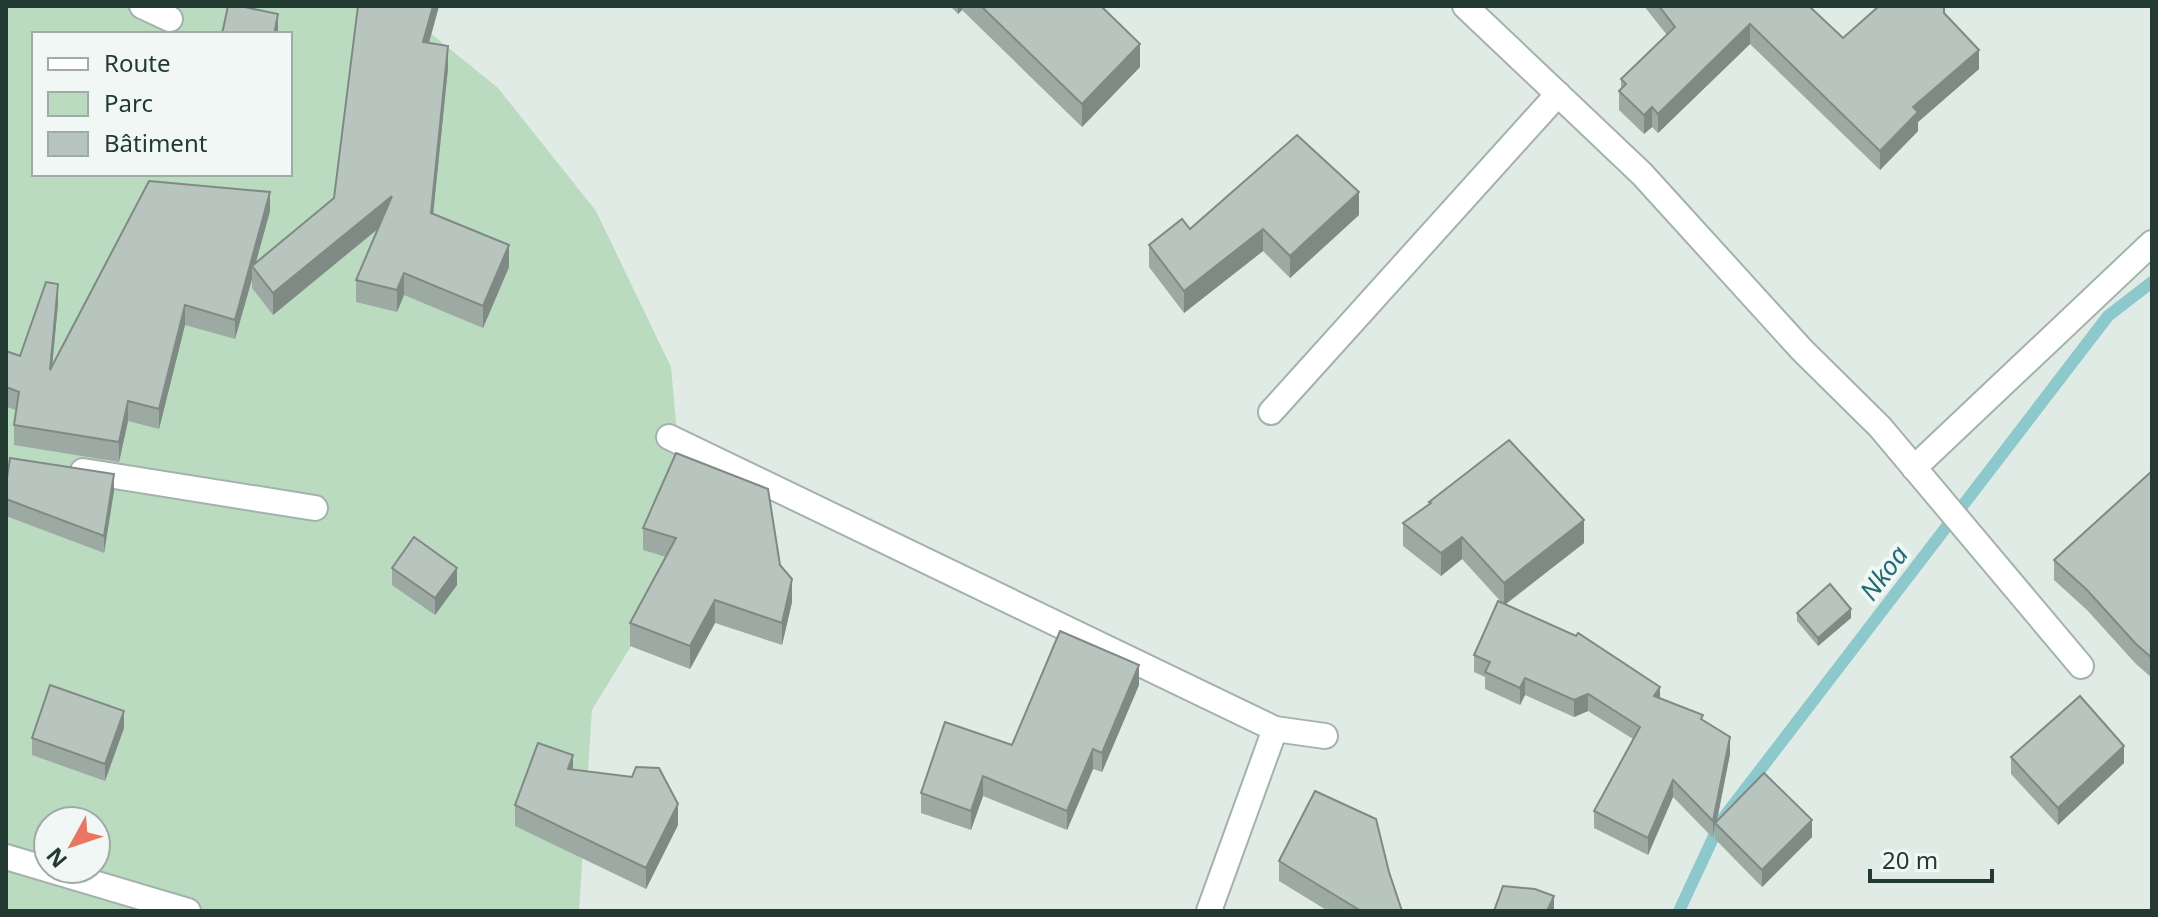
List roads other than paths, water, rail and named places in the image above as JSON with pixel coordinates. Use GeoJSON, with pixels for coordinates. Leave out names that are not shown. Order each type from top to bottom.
{"type":"FeatureCollection","features":[{"type":"Feature","properties":{"kind":"street"},"geometry":{"type":"LineString","coordinates":[[142,6],[170,19]]}},
{"type":"Feature","properties":{"kind":"street"},"geometry":{"type":"LineString","coordinates":[[1465,6],[1642,174],[1802,350],[1880,427],[2081,666]]}},
{"type":"Feature","properties":{"kind":"street"},"geometry":{"type":"LineString","coordinates":[[1271,412],[1558,94]]}},
{"type":"Feature","properties":{"kind":"street"},"geometry":{"type":"LineString","coordinates":[[1914,468],[2152,243]]}},
{"type":"Feature","properties":{"kind":"street"},"geometry":{"type":"LineString","coordinates":[[669,437],[1275,729],[1325,736]]}},
{"type":"Feature","properties":{"kind":"street"},"geometry":{"type":"LineString","coordinates":[[52,466],[315,508]]}},
{"type":"Feature","properties":{"kind":"street"},"geometry":{"type":"LineString","coordinates":[[1209,911],[1275,729]]}},
{"type":"Feature","properties":{"kind":"street"},"geometry":{"type":"LineString","coordinates":[[6,857],[188,911]]}},
{"type":"Feature","properties":{"kind":"waterway","name":"Nkoa"},"geometry":{"type":"LineString","coordinates":[[1679,911],[1721,821],[2108,316],[2152,282]]}}]}
